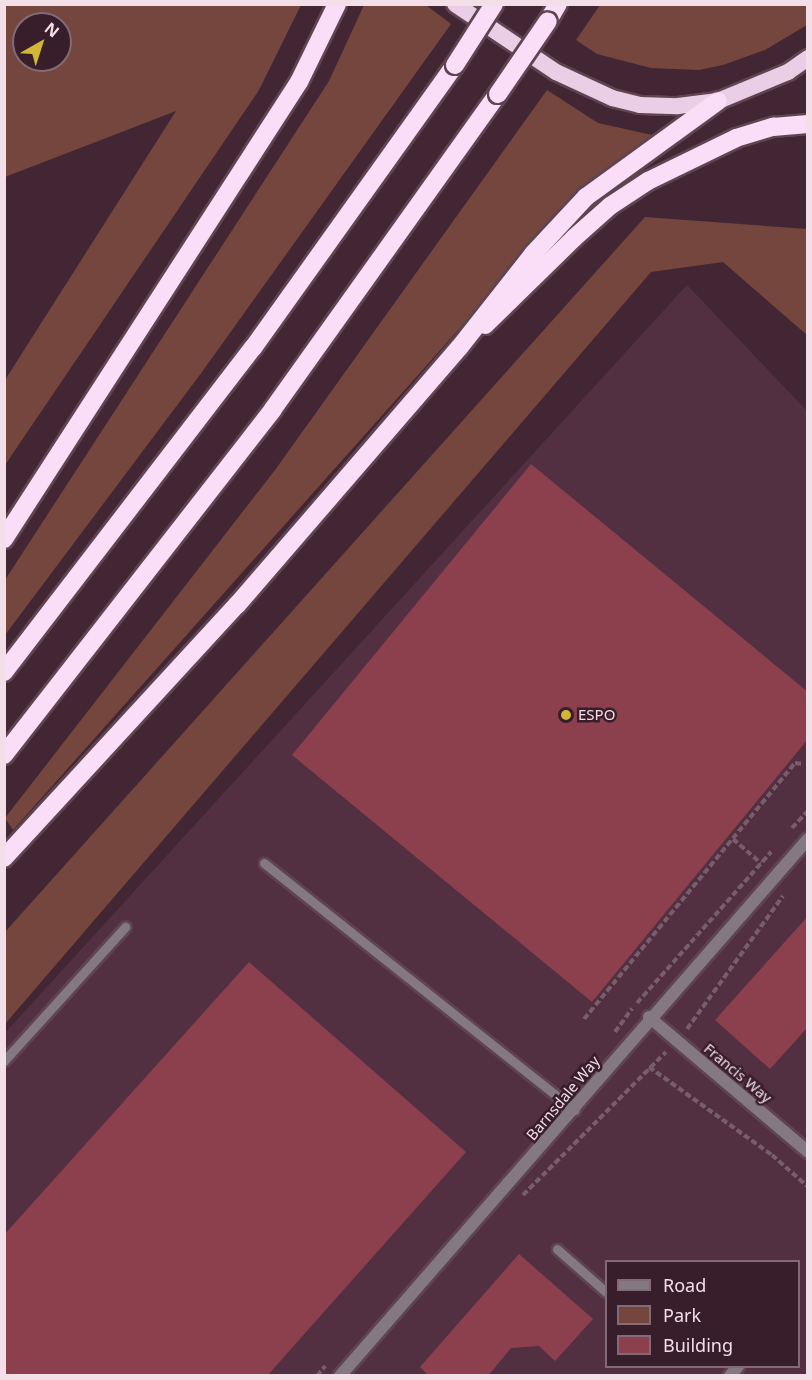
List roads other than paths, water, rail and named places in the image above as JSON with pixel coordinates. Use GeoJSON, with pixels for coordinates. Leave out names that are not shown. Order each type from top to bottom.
{"type":"FeatureCollection","features":[{"type":"Feature","properties":{"kind":"highway"},"geometry":{"type":"LineString","coordinates":[[4,539],[298,82],[337,4]]}},
{"type":"Feature","properties":{"kind":"highway"},"geometry":{"type":"LineString","coordinates":[[455,4],[556,72],[612,98],[660,107],[718,101]]}},
{"type":"Feature","properties":{"kind":"highway"},"geometry":{"type":"LineString","coordinates":[[4,672],[253,348],[455,65],[494,4]]}},
{"type":"Feature","properties":{"kind":"highway"},"geometry":{"type":"LineString","coordinates":[[4,755],[273,409],[498,94],[558,4]]}},
{"type":"Feature","properties":{"kind":"highway"},"geometry":{"type":"LineString","coordinates":[[4,858],[138,717],[459,348],[507,285],[586,197],[718,101],[768,81],[807,58]]}},
{"type":"Feature","properties":{"kind":"highway"},"geometry":{"type":"LineString","coordinates":[[768,81],[807,73]]}},
{"type":"Feature","properties":{"kind":"highway"},"geometry":{"type":"LineString","coordinates":[[459,348],[610,206],[648,181],[736,138],[773,127],[807,124]]}},
{"type":"Feature","properties":{"kind":"street","name":"Barnsdale Way"},"geometry":{"type":"LineString","coordinates":[[340,1376],[575,1110],[649,1017],[807,838]]}},
{"type":"Feature","properties":{"kind":"street","name":"Francis Way"},"geometry":{"type":"LineString","coordinates":[[649,1017],[807,1152]]}},
{"type":"Feature","properties":{"kind":"lane"},"geometry":{"type":"LineString","coordinates":[[264,862],[575,1110]]}},
{"type":"Feature","properties":{"kind":"lane"},"geometry":{"type":"LineString","coordinates":[[4,1061],[124,927]]}},
{"type":"Feature","properties":{"kind":"lane"},"geometry":{"type":"LineString","coordinates":[[557,1249],[605,1291]]}},
{"type":"Feature","properties":{"kind":"place","name":"ESPO"},"geometry":{"type":"Point","coordinates":[566,715]}}]}
